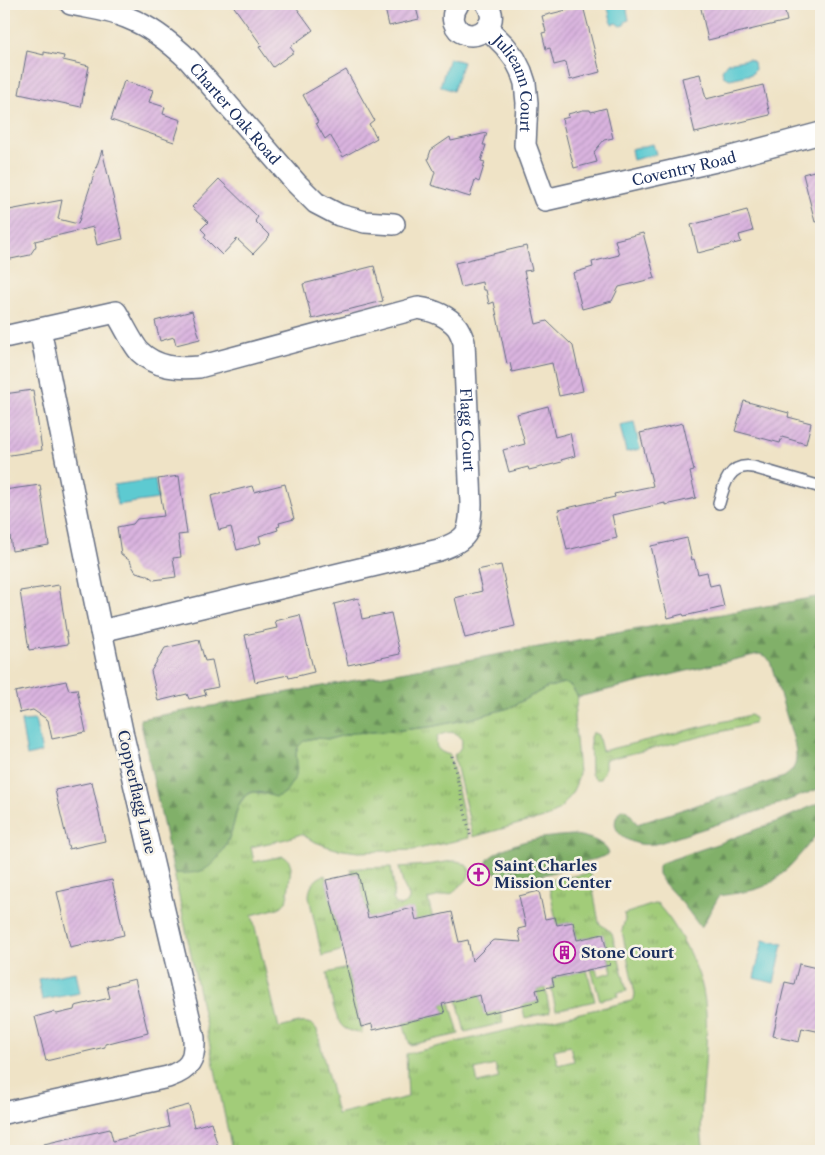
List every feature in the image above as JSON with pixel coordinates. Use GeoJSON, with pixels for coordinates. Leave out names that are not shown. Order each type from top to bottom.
{"type":"FeatureCollection","features":[{"type":"Feature","properties":{"kind":"street","name":"Charter Oak Road"},"geometry":{"type":"LineString","coordinates":[[71,4],[104,10],[127,17],[149,28],[170,43],[189,60],[296,183],[316,203],[339,215],[365,222],[394,224]]}},
{"type":"Feature","properties":{"kind":"street","name":"Julieann Court"},"geometry":{"type":"LineString","coordinates":[[458,4],[453,14],[456,26],[460,31],[471,35],[483,32],[491,21],[492,15],[487,4]]}},
{"type":"Feature","properties":{"kind":"street","name":"Julieann Court"},"geometry":{"type":"LineString","coordinates":[[487,28],[505,46],[521,71],[525,83],[527,103],[525,145],[545,200]]}},
{"type":"Feature","properties":{"kind":"street","name":"Coventry Road"},"geometry":{"type":"LineString","coordinates":[[545,200],[716,161],[821,133]]}},
{"type":"Feature","properties":{"kind":"street","name":"Flagg Court"},"geometry":{"type":"LineString","coordinates":[[40,329],[116,312],[139,351],[165,366],[182,368],[199,367],[418,308],[432,310],[446,317],[457,327],[464,342],[472,504],[466,534],[457,544],[439,550],[101,631]]}},
{"type":"Feature","properties":{"kind":"street"},"geometry":{"type":"LineString","coordinates":[[4,337],[40,329]]}},
{"type":"Feature","properties":{"kind":"street","name":"Copperflagg Lane"},"geometry":{"type":"LineString","coordinates":[[4,1113],[168,1078],[187,1068],[192,1060],[194,1051],[194,1038],[123,736],[40,329]]}},
{"type":"Feature","properties":{"kind":"lane"},"geometry":{"type":"LineString","coordinates":[[720,503],[723,487],[732,473],[739,467],[746,466],[821,487]]}},
{"type":"Feature","properties":{"kind":"path"},"geometry":{"type":"LineString","coordinates":[[452,756],[471,838]]}},
{"type":"Feature","properties":{"kind":"green space"},"geometry":{"type":"Polygon","coordinates":[[[816,597],[821,640],[821,788],[765,809],[656,844],[634,842],[618,832],[615,822],[621,810],[624,809],[630,814],[637,824],[784,777],[789,773],[796,761],[794,741],[771,664],[766,657],[758,654],[578,697],[571,686],[564,683],[546,688],[509,708],[430,727],[352,733],[330,739],[314,738],[304,741],[298,747],[296,754],[296,776],[285,793],[276,797],[256,792],[246,795],[238,807],[228,841],[221,854],[212,864],[201,871],[174,873],[140,719],[816,597]]]}},
{"type":"Feature","properties":{"kind":"green space"},"geometry":{"type":"Polygon","coordinates":[[[564,683],[571,686],[578,697],[574,716],[578,779],[565,803],[555,813],[540,819],[473,837],[454,755],[459,750],[462,740],[460,736],[451,732],[438,736],[436,743],[440,751],[450,755],[469,838],[413,850],[358,852],[326,846],[301,834],[251,847],[254,862],[283,856],[288,860],[291,867],[288,894],[282,906],[252,915],[279,1028],[305,1023],[314,1026],[317,1030],[337,1114],[408,1097],[406,1054],[634,999],[635,994],[622,931],[625,919],[624,914],[657,903],[678,931],[687,948],[703,990],[706,1023],[706,1057],[701,1115],[704,1151],[232,1151],[174,873],[186,873],[218,857],[226,846],[238,806],[246,795],[254,792],[264,794],[297,765],[296,754],[298,747],[304,741],[314,738],[330,739],[352,733],[430,727],[473,718],[509,708],[546,688],[564,683]],[[570,1046],[554,1050],[558,1065],[574,1061],[570,1046]],[[495,1065],[475,1070],[478,1083],[499,1078],[495,1065]]]}},
{"type":"Feature","properties":{"kind":"green space"},"geometry":{"type":"Polygon","coordinates":[[[750,715],[755,718],[753,724],[605,760],[605,769],[600,779],[595,779],[591,774],[590,737],[592,733],[598,735],[602,751],[750,715]]]}},
{"type":"Feature","properties":{"kind":"green space"},"geometry":{"type":"Polygon","coordinates":[[[821,802],[821,829],[789,866],[776,879],[763,887],[751,891],[719,896],[701,928],[658,874],[658,868],[661,863],[781,820],[821,802]]]}},
{"type":"Feature","properties":{"kind":"green space"},"geometry":{"type":"Polygon","coordinates":[[[573,835],[599,842],[609,853],[561,870],[527,878],[503,875],[496,873],[488,867],[487,862],[490,857],[514,845],[543,838],[573,835]]]}},
{"type":"Feature","properties":{"kind":"green space"},"geometry":{"type":"Polygon","coordinates":[[[458,861],[467,866],[470,870],[467,879],[453,893],[428,899],[443,960],[369,922],[358,873],[352,874],[351,869],[391,867],[394,887],[393,899],[400,906],[407,903],[409,896],[403,884],[399,867],[458,861]]]}},
{"type":"Feature","properties":{"kind":"green space"},"geometry":{"type":"Polygon","coordinates":[[[590,873],[599,923],[612,933],[627,991],[617,993],[618,996],[600,1000],[591,969],[596,968],[598,976],[612,972],[603,935],[577,940],[573,922],[557,925],[548,881],[590,873]]]}},
{"type":"Feature","properties":{"kind":"green space"},"geometry":{"type":"Polygon","coordinates":[[[325,875],[343,950],[322,956],[309,897],[313,883],[325,875]]]}},
{"type":"Feature","properties":{"kind":"green space"},"geometry":{"type":"Polygon","coordinates":[[[347,968],[362,1033],[343,1027],[332,1002],[327,973],[347,968]]]}},
{"type":"Feature","properties":{"kind":"green space"},"geometry":{"type":"Polygon","coordinates":[[[587,970],[595,1001],[556,1010],[551,987],[554,986],[552,978],[587,970]]]}},
{"type":"Feature","properties":{"kind":"green space"},"geometry":{"type":"Polygon","coordinates":[[[545,988],[550,1012],[525,1018],[522,1005],[539,1001],[536,990],[545,988]]]}},
{"type":"Feature","properties":{"kind":"green space"},"geometry":{"type":"Polygon","coordinates":[[[480,995],[484,1013],[500,1010],[503,1023],[465,1032],[457,1000],[480,995]]]}},
{"type":"Feature","properties":{"kind":"green space"},"geometry":{"type":"Polygon","coordinates":[[[450,1002],[459,1034],[410,1045],[403,1023],[445,1013],[442,1004],[450,1002]]]}},
{"type":"Feature","properties":{"kind":"water"},"geometry":{"type":"Polygon","coordinates":[[[607,4],[626,4],[629,20],[620,26],[616,23],[612,24],[607,4]]]}},
{"type":"Feature","properties":{"kind":"water"},"geometry":{"type":"Polygon","coordinates":[[[449,58],[463,62],[453,91],[440,86],[449,58]]]}},
{"type":"Feature","properties":{"kind":"water"},"geometry":{"type":"Polygon","coordinates":[[[749,59],[754,62],[755,69],[752,74],[730,79],[723,76],[722,70],[727,63],[749,59]]]}},
{"type":"Feature","properties":{"kind":"water"},"geometry":{"type":"Polygon","coordinates":[[[653,144],[656,154],[633,160],[631,149],[653,144]]]}},
{"type":"Feature","properties":{"kind":"water"},"geometry":{"type":"Polygon","coordinates":[[[634,422],[640,449],[626,452],[620,425],[634,422]]]}},
{"type":"Feature","properties":{"kind":"water"},"geometry":{"type":"Polygon","coordinates":[[[155,479],[158,499],[117,505],[114,485],[155,479]]]}},
{"type":"Feature","properties":{"kind":"water"},"geometry":{"type":"Polygon","coordinates":[[[35,720],[42,752],[27,756],[21,721],[35,720]]]}},
{"type":"Feature","properties":{"kind":"water"},"geometry":{"type":"Polygon","coordinates":[[[763,940],[783,944],[774,983],[754,978],[763,940]]]}},
{"type":"Feature","properties":{"kind":"water"},"geometry":{"type":"Polygon","coordinates":[[[76,972],[80,993],[42,1000],[38,979],[76,972]]]}},
{"type":"Feature","properties":{"kind":"building"},"geometry":{"type":"Polygon","coordinates":[[[232,4],[294,4],[313,30],[290,47],[294,52],[273,67],[259,47],[262,46],[232,4]]]}},
{"type":"Feature","properties":{"kind":"building"},"geometry":{"type":"Polygon","coordinates":[[[384,4],[415,4],[419,19],[389,26],[384,4]]]}},
{"type":"Feature","properties":{"kind":"building"},"geometry":{"type":"Polygon","coordinates":[[[700,4],[783,4],[787,21],[708,40],[700,4]]]}},
{"type":"Feature","properties":{"kind":"building"},"geometry":{"type":"Polygon","coordinates":[[[583,6],[600,72],[570,80],[566,62],[554,65],[550,48],[546,49],[542,33],[546,32],[542,16],[583,6]]]}},
{"type":"Feature","properties":{"kind":"building"},"geometry":{"type":"Polygon","coordinates":[[[27,51],[44,55],[44,52],[64,56],[63,60],[89,66],[81,107],[19,94],[27,51]]]}},
{"type":"Feature","properties":{"kind":"building"},"geometry":{"type":"Polygon","coordinates":[[[346,70],[374,120],[369,124],[377,138],[343,157],[330,135],[325,139],[303,95],[346,70]]]}},
{"type":"Feature","properties":{"kind":"building"},"geometry":{"type":"Polygon","coordinates":[[[700,74],[706,99],[763,85],[770,115],[695,133],[682,78],[700,74]]]}},
{"type":"Feature","properties":{"kind":"building"},"geometry":{"type":"Polygon","coordinates":[[[124,81],[153,90],[149,102],[165,107],[163,114],[181,120],[174,142],[111,120],[124,81]]]}},
{"type":"Feature","properties":{"kind":"building"},"geometry":{"type":"Polygon","coordinates":[[[606,108],[613,138],[604,140],[594,152],[597,162],[574,168],[562,119],[569,117],[568,114],[583,110],[590,110],[591,112],[606,108]]]}},
{"type":"Feature","properties":{"kind":"building"},"geometry":{"type":"Polygon","coordinates":[[[487,133],[483,145],[486,145],[481,161],[485,162],[479,182],[475,180],[470,197],[431,185],[435,172],[428,159],[431,150],[450,137],[451,141],[487,133]]]}},
{"type":"Feature","properties":{"kind":"building"},"geometry":{"type":"Polygon","coordinates":[[[102,150],[123,239],[97,245],[93,227],[35,241],[36,246],[30,255],[6,260],[4,249],[4,211],[62,200],[58,219],[78,224],[102,150]]]}},
{"type":"Feature","properties":{"kind":"building"},"geometry":{"type":"Polygon","coordinates":[[[821,169],[821,221],[815,222],[803,174],[821,169]]]}},
{"type":"Feature","properties":{"kind":"building"},"geometry":{"type":"Polygon","coordinates":[[[219,179],[258,217],[255,221],[270,236],[253,254],[237,239],[222,255],[204,237],[206,234],[201,229],[208,222],[192,207],[219,179]]]}},
{"type":"Feature","properties":{"kind":"building"},"geometry":{"type":"Polygon","coordinates":[[[747,210],[753,231],[739,235],[741,242],[698,253],[691,225],[747,210]]]}},
{"type":"Feature","properties":{"kind":"building"},"geometry":{"type":"Polygon","coordinates":[[[643,233],[655,278],[619,287],[612,301],[582,309],[573,273],[593,267],[592,262],[619,255],[615,240],[643,233]]]}},
{"type":"Feature","properties":{"kind":"building"},"geometry":{"type":"Polygon","coordinates":[[[526,246],[532,270],[524,271],[536,324],[547,321],[573,346],[583,391],[559,396],[552,363],[512,372],[510,363],[507,364],[494,302],[489,304],[482,282],[461,287],[455,263],[526,246]]]}},
{"type":"Feature","properties":{"kind":"building"},"geometry":{"type":"Polygon","coordinates":[[[374,266],[383,301],[312,319],[303,284],[374,266]]]}},
{"type":"Feature","properties":{"kind":"building"},"geometry":{"type":"Polygon","coordinates":[[[192,311],[200,339],[176,345],[174,337],[160,341],[155,321],[192,311]]]}},
{"type":"Feature","properties":{"kind":"building"},"geometry":{"type":"Polygon","coordinates":[[[33,390],[42,450],[4,456],[4,394],[33,390]]]}},
{"type":"Feature","properties":{"kind":"building"},"geometry":{"type":"Polygon","coordinates":[[[744,401],[789,413],[788,417],[811,423],[806,444],[782,437],[780,443],[735,431],[744,401]]]}},
{"type":"Feature","properties":{"kind":"building"},"geometry":{"type":"Polygon","coordinates":[[[548,406],[555,437],[570,433],[575,456],[561,460],[562,462],[529,470],[528,467],[509,472],[503,450],[525,444],[517,414],[548,406]]]}},
{"type":"Feature","properties":{"kind":"building"},"geometry":{"type":"Polygon","coordinates":[[[683,423],[694,471],[690,472],[696,498],[612,515],[617,538],[567,550],[558,510],[615,497],[614,494],[653,486],[640,433],[683,423]]]}},
{"type":"Feature","properties":{"kind":"building"},"geometry":{"type":"Polygon","coordinates":[[[179,476],[187,534],[178,535],[181,557],[173,558],[176,577],[154,580],[147,575],[136,572],[130,561],[121,554],[117,527],[133,524],[137,519],[164,516],[158,479],[179,476]]]}},
{"type":"Feature","properties":{"kind":"building"},"geometry":{"type":"Polygon","coordinates":[[[285,484],[294,519],[279,523],[278,530],[259,536],[261,543],[237,550],[231,527],[219,530],[211,496],[252,486],[254,492],[285,484]]]}},
{"type":"Feature","properties":{"kind":"building"},"geometry":{"type":"Polygon","coordinates":[[[40,485],[49,545],[12,551],[9,528],[4,528],[4,490],[40,485]]]}},
{"type":"Feature","properties":{"kind":"building"},"geometry":{"type":"Polygon","coordinates":[[[687,538],[692,560],[694,559],[698,574],[707,572],[710,586],[719,584],[724,607],[668,618],[651,546],[687,538]]]}},
{"type":"Feature","properties":{"kind":"building"},"geometry":{"type":"Polygon","coordinates":[[[501,565],[515,626],[465,638],[455,598],[482,591],[477,570],[501,565]]]}},
{"type":"Feature","properties":{"kind":"building"},"geometry":{"type":"Polygon","coordinates":[[[59,585],[68,644],[29,650],[20,591],[59,585]]]}},
{"type":"Feature","properties":{"kind":"building"},"geometry":{"type":"Polygon","coordinates":[[[358,598],[362,619],[391,613],[400,654],[348,665],[334,604],[358,598]]]}},
{"type":"Feature","properties":{"kind":"building"},"geometry":{"type":"Polygon","coordinates":[[[300,615],[314,672],[289,678],[288,675],[255,682],[245,635],[277,628],[275,621],[300,615]]]}},
{"type":"Feature","properties":{"kind":"building"},"geometry":{"type":"Polygon","coordinates":[[[199,640],[205,661],[212,660],[218,687],[204,690],[206,695],[189,699],[187,694],[158,701],[151,671],[165,648],[199,640]]]}},
{"type":"Feature","properties":{"kind":"building"},"geometry":{"type":"Polygon","coordinates":[[[66,681],[69,690],[77,689],[86,732],[52,739],[48,720],[33,710],[20,713],[15,692],[66,681]]]}},
{"type":"Feature","properties":{"kind":"building"},"geometry":{"type":"Polygon","coordinates":[[[92,782],[105,841],[69,849],[55,790],[92,782]]]}},
{"type":"Feature","properties":{"kind":"building"},"geometry":{"type":"Polygon","coordinates":[[[358,873],[368,918],[413,908],[416,920],[452,912],[459,942],[468,940],[472,961],[494,940],[521,942],[518,929],[526,927],[519,896],[539,891],[545,919],[555,917],[557,925],[573,922],[577,940],[603,934],[610,965],[552,978],[554,986],[536,990],[539,1001],[484,1014],[480,995],[442,1004],[445,1013],[373,1030],[372,1024],[361,1027],[326,880],[358,873]]]}},
{"type":"Feature","properties":{"kind":"building"},"geometry":{"type":"Polygon","coordinates":[[[112,880],[124,935],[70,947],[57,892],[112,880]]]}},
{"type":"Feature","properties":{"kind":"building"},"geometry":{"type":"Polygon","coordinates":[[[799,964],[821,969],[821,1032],[802,1028],[799,1042],[773,1036],[785,982],[794,984],[799,964]]]}},
{"type":"Feature","properties":{"kind":"building"},"geometry":{"type":"Polygon","coordinates":[[[135,979],[148,1033],[105,1044],[105,1047],[46,1061],[35,1017],[53,1012],[57,1014],[74,1010],[75,1006],[110,998],[107,986],[135,979]]]}},
{"type":"Feature","properties":{"kind":"building"},"geometry":{"type":"Polygon","coordinates":[[[189,1105],[194,1127],[211,1122],[219,1151],[45,1151],[44,1144],[110,1129],[113,1141],[169,1127],[166,1111],[189,1105]]]}},
{"type":"Feature","properties":{"kind":"place","name":"Saint Charles Mission Center"},"geometry":{"type":"Point","coordinates":[478,874]}},
{"type":"Feature","properties":{"kind":"place","name":"Stone Court"},"geometry":{"type":"Point","coordinates":[565,952]}}]}
